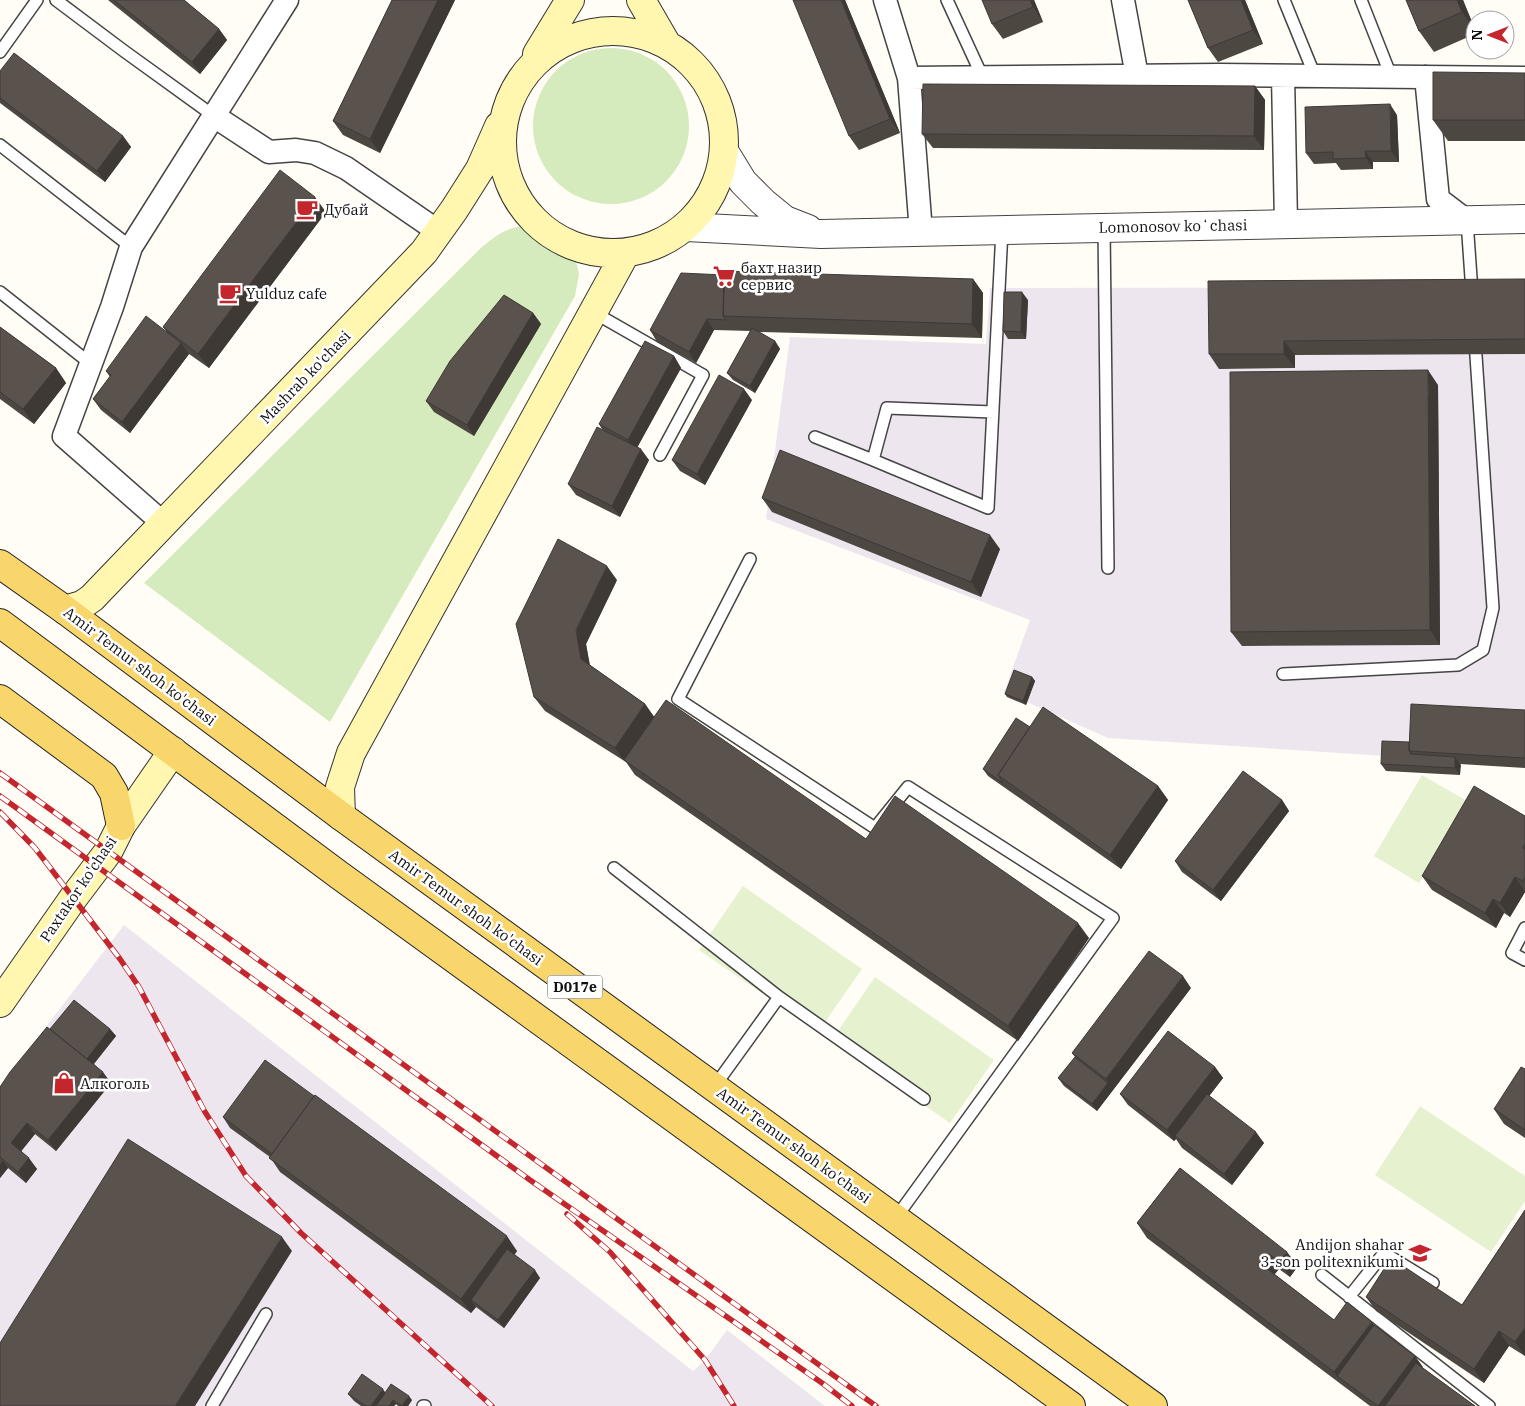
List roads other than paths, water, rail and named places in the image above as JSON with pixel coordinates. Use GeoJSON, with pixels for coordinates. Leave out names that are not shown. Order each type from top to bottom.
{"type":"FeatureCollection","features":[{"type":"Feature","properties":{"kind":"main road","name":"Mashrab ko'chasi"},"geometry":{"type":"LineString","coordinates":[[65,610],[82,605],[92,598],[424,252],[480,169],[516,86],[531,65],[570,0]]}},
{"type":"Feature","properties":{"kind":"main road","name":"Mashrab ko'chasi"},"geometry":{"type":"LineString","coordinates":[[641,0],[666,43]]}},
{"type":"Feature","properties":{"kind":"main road","name":"Mashrab ko'chasi"},"geometry":{"type":"LineString","coordinates":[[505,110],[501,147],[508,183],[527,214],[554,238],[588,252],[625,254],[658,245],[686,227],[710,197],[718,180],[724,151],[722,119],[711,89],[692,63],[666,43],[632,31],[595,31],[560,42],[531,65]]}},
{"type":"Feature","properties":{"kind":"main road"},"geometry":{"type":"LineString","coordinates":[[341,816],[340,787],[351,753],[625,254]]}},
{"type":"Feature","properties":{"kind":"main road","name":"Amir Temur shoh ko'chasi"},"geometry":{"type":"LineString","coordinates":[[0,564],[65,610],[341,816],[1153,1406]]}},
{"type":"Feature","properties":{"kind":"main road","name":"D017e"},"geometry":{"type":"LineString","coordinates":[[0,623],[339,874],[1071,1406]]}},
{"type":"Feature","properties":{"kind":"main road"},"geometry":{"type":"LineString","coordinates":[[0,699],[104,776],[114,793],[121,826]]}},
{"type":"Feature","properties":{"kind":"main road"},"geometry":{"type":"LineString","coordinates":[[0,720],[79,779],[95,794],[121,826]]}},
{"type":"Feature","properties":{"kind":"main road","name":"Paxtakor ko'chasi"},"geometry":{"type":"LineString","coordinates":[[0,1003],[108,852],[121,826],[173,751]]}},
{"type":"Feature","properties":{"kind":"street"},"geometry":{"type":"LineString","coordinates":[[163,523],[64,436],[131,247],[287,0]]}},
{"type":"Feature","properties":{"kind":"street"},"geometry":{"type":"LineString","coordinates":[[885,0],[909,78],[920,232]]}},
{"type":"Feature","properties":{"kind":"street"},"geometry":{"type":"LineString","coordinates":[[1122,0],[1137,76]]}},
{"type":"Feature","properties":{"kind":"street"},"geometry":{"type":"LineString","coordinates":[[909,78],[1137,76],[1525,78]]}},
{"type":"Feature","properties":{"kind":"street"},"geometry":{"type":"LineString","coordinates":[[1283,76],[1286,224]]}},
{"type":"Feature","properties":{"kind":"street"},"geometry":{"type":"LineString","coordinates":[[1426,77],[1438,199],[1467,221]]}},
{"type":"Feature","properties":{"kind":"street"},"geometry":{"type":"LineString","coordinates":[[214,116],[269,152],[296,150],[315,153],[346,168],[439,232]]}},
{"type":"Feature","properties":{"kind":"street"},"geometry":{"type":"LineString","coordinates":[[724,151],[743,182],[763,202],[785,220],[821,234]]}},
{"type":"Feature","properties":{"kind":"street","name":"Lomonosov koʻchasi"},"geometry":{"type":"LineString","coordinates":[[686,227],[821,234],[1525,219]]}},
{"type":"Feature","properties":{"kind":"lane"},"geometry":{"type":"LineString","coordinates":[[0,52],[37,0]]}},
{"type":"Feature","properties":{"kind":"lane"},"geometry":{"type":"LineString","coordinates":[[56,0],[214,116]]}},
{"type":"Feature","properties":{"kind":"lane"},"geometry":{"type":"LineString","coordinates":[[948,0],[983,78]]}},
{"type":"Feature","properties":{"kind":"lane"},"geometry":{"type":"LineString","coordinates":[[1284,0],[1315,76]]}},
{"type":"Feature","properties":{"kind":"lane"},"geometry":{"type":"LineString","coordinates":[[1361,0],[1391,76]]}},
{"type":"Feature","properties":{"kind":"lane"},"geometry":{"type":"LineString","coordinates":[[0,145],[131,247]]}},
{"type":"Feature","properties":{"kind":"lane"},"geometry":{"type":"LineString","coordinates":[[1467,221],[1472,300]]}},
{"type":"Feature","properties":{"kind":"lane"},"geometry":{"type":"LineString","coordinates":[[1104,228],[1108,568]]}},
{"type":"Feature","properties":{"kind":"lane"},"geometry":{"type":"LineString","coordinates":[[815,437],[988,508],[1002,230]]}},
{"type":"Feature","properties":{"kind":"lane"},"geometry":{"type":"LineString","coordinates":[[0,292],[91,364]]}},
{"type":"Feature","properties":{"kind":"lane"},"geometry":{"type":"LineString","coordinates":[[593,312],[703,375],[660,455]]}},
{"type":"Feature","properties":{"kind":"lane"},"geometry":{"type":"LineString","coordinates":[[1283,674],[1458,665],[1483,650],[1493,608],[1474,330]]}},
{"type":"Feature","properties":{"kind":"lane"},"geometry":{"type":"LineString","coordinates":[[873,460],[887,408],[993,412]]}},
{"type":"Feature","properties":{"kind":"lane"},"geometry":{"type":"LineString","coordinates":[[750,560],[678,699],[875,828],[908,787],[1112,918],[895,1219]]}},
{"type":"Feature","properties":{"kind":"lane"},"geometry":{"type":"LineString","coordinates":[[614,868],[779,997],[924,1099]]}},
{"type":"Feature","properties":{"kind":"lane"},"geometry":{"type":"LineString","coordinates":[[1525,928],[1512,952],[1525,960]]}},
{"type":"Feature","properties":{"kind":"lane"},"geometry":{"type":"LineString","coordinates":[[714,1087],[779,997]]}},
{"type":"Feature","properties":{"kind":"lane"},"geometry":{"type":"LineString","coordinates":[[1349,1297],[1384,1253],[1433,1283]]}},
{"type":"Feature","properties":{"kind":"lane"},"geometry":{"type":"LineString","coordinates":[[1322,1275],[1489,1406]]}},
{"type":"Feature","properties":{"kind":"lane"},"geometry":{"type":"LineString","coordinates":[[212,1406],[266,1314]]}},
{"type":"Feature","properties":{"kind":"railway"},"geometry":{"type":"LineString","coordinates":[[0,773],[876,1406]]}},
{"type":"Feature","properties":{"kind":"railway"},"geometry":{"type":"LineString","coordinates":[[0,796],[530,1180],[822,1383],[852,1406]]}},
{"type":"Feature","properties":{"kind":"railway"},"geometry":{"type":"LineString","coordinates":[[0,812],[35,848],[120,959],[139,987],[205,1112],[246,1176],[301,1233],[492,1406]]}},
{"type":"Feature","properties":{"kind":"railway"},"geometry":{"type":"LineString","coordinates":[[567,1214],[610,1252],[705,1360],[734,1406]]}},
{"type":"Feature","properties":{"kind":"place","name":"Дубай"},"geometry":{"type":"Point","coordinates":[307,209]}},
{"type":"Feature","properties":{"kind":"place","name":"бахт назир сервис"},"geometry":{"type":"Point","coordinates":[724,276]}},
{"type":"Feature","properties":{"kind":"place","name":"Yulduz cafe"},"geometry":{"type":"Point","coordinates":[230,293]}},
{"type":"Feature","properties":{"kind":"place","name":"Алкоголь"},"geometry":{"type":"Point","coordinates":[64,1083]}},
{"type":"Feature","properties":{"kind":"place","name":"Andijon shahar 3-son politexnikumi"},"geometry":{"type":"Point","coordinates":[1420,1253]}}]}
